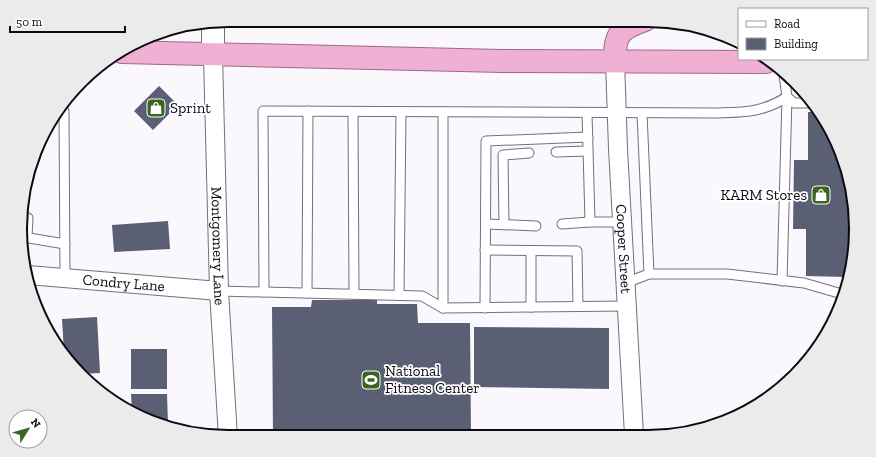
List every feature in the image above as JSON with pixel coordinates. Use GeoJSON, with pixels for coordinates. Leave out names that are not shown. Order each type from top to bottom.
{"type":"FeatureCollection","features":[{"type":"Feature","properties":{"kind":"highway"},"geometry":{"type":"LineString","coordinates":[[615,61],[614,48],[618,34],[628,27]]}},
{"type":"Feature","properties":{"kind":"highway"},"geometry":{"type":"LineString","coordinates":[[131,52],[494,61],[760,62]]}},
{"type":"Feature","properties":{"kind":"main road"},"geometry":{"type":"LineString","coordinates":[[213,27],[213,55]]}},
{"type":"Feature","properties":{"kind":"street","name":"Montgomery Lane"},"geometry":{"type":"LineString","coordinates":[[213,55],[219,291],[228,430]]}},
{"type":"Feature","properties":{"kind":"street","name":"Cooper Street"},"geometry":{"type":"LineString","coordinates":[[615,61],[616,113],[634,430]]}},
{"type":"Feature","properties":{"kind":"street","name":"Condry Lane"},"geometry":{"type":"LineString","coordinates":[[33,275],[219,291]]}},
{"type":"Feature","properties":{"kind":"lane"},"geometry":{"type":"LineString","coordinates":[[782,281],[787,97],[785,81]]}},
{"type":"Feature","properties":{"kind":"lane"},"geometry":{"type":"LineString","coordinates":[[264,292],[263,111],[587,113],[755,111],[773,106],[787,97]]}},
{"type":"Feature","properties":{"kind":"lane"},"geometry":{"type":"LineString","coordinates":[[787,97],[794,103],[805,103]]}},
{"type":"Feature","properties":{"kind":"lane"},"geometry":{"type":"LineString","coordinates":[[307,293],[308,111]]}},
{"type":"Feature","properties":{"kind":"lane"},"geometry":{"type":"LineString","coordinates":[[352,112],[354,294]]}},
{"type":"Feature","properties":{"kind":"lane"},"geometry":{"type":"LineString","coordinates":[[399,295],[401,112]]}},
{"type":"Feature","properties":{"kind":"lane"},"geometry":{"type":"LineString","coordinates":[[443,112],[443,308]]}},
{"type":"Feature","properties":{"kind":"lane"},"geometry":{"type":"LineString","coordinates":[[64,113],[65,278]]}},
{"type":"Feature","properties":{"kind":"lane"},"geometry":{"type":"LineString","coordinates":[[587,113],[590,222]]}},
{"type":"Feature","properties":{"kind":"lane"},"geometry":{"type":"LineString","coordinates":[[642,113],[649,274]]}},
{"type":"Feature","properties":{"kind":"lane"},"geometry":{"type":"LineString","coordinates":[[484,308],[486,141],[588,137]]}},
{"type":"Feature","properties":{"kind":"lane"},"geometry":{"type":"LineString","coordinates":[[556,152],[587,151]]}},
{"type":"Feature","properties":{"kind":"lane"},"geometry":{"type":"LineString","coordinates":[[504,224],[503,155],[529,153]]}},
{"type":"Feature","properties":{"kind":"lane"},"geometry":{"type":"LineString","coordinates":[[27,224],[28,218]]}},
{"type":"Feature","properties":{"kind":"lane"},"geometry":{"type":"LineString","coordinates":[[562,224],[622,222]]}},
{"type":"Feature","properties":{"kind":"lane"},"geometry":{"type":"LineString","coordinates":[[486,224],[504,224],[523,227],[536,226]]}},
{"type":"Feature","properties":{"kind":"lane"},"geometry":{"type":"LineString","coordinates":[[27,237],[65,244]]}},
{"type":"Feature","properties":{"kind":"lane"},"geometry":{"type":"LineString","coordinates":[[485,250],[577,251],[578,306]]}},
{"type":"Feature","properties":{"kind":"lane"},"geometry":{"type":"LineString","coordinates":[[531,251],[531,307]]}},
{"type":"Feature","properties":{"kind":"lane"},"geometry":{"type":"LineString","coordinates":[[625,283],[649,274],[727,274],[804,283],[838,293]]}},
{"type":"Feature","properties":{"kind":"lane"},"geometry":{"type":"LineString","coordinates":[[219,291],[422,296],[443,308],[627,306]]}},
{"type":"Feature","properties":{"kind":"building","name":"Sprint"},"geometry":{"type":"Polygon","coordinates":[[[159,86],[178,105],[153,130],[134,111],[159,86]]]}},
{"type":"Feature","properties":{"kind":"building","name":"KARM Stores"},"geometry":{"type":"Polygon","coordinates":[[[808,112],[811,112],[834,151],[845,189],[849,215],[849,242],[843,277],[806,276],[806,229],[793,229],[794,160],[808,160],[808,112]]]}},
{"type":"Feature","properties":{"kind":"building"},"geometry":{"type":"Polygon","coordinates":[[[168,221],[170,249],[114,252],[112,225],[168,221]]]}},
{"type":"Feature","properties":{"kind":"building","name":"National Fitness Center"},"geometry":{"type":"Polygon","coordinates":[[[312,300],[377,300],[377,304],[417,304],[418,323],[470,323],[471,430],[273,430],[272,307],[311,307],[312,300]]]}},
{"type":"Feature","properties":{"kind":"building"},"geometry":{"type":"Polygon","coordinates":[[[97,317],[100,373],[89,374],[63,343],[62,319],[97,317]]]}},
{"type":"Feature","properties":{"kind":"building"},"geometry":{"type":"Polygon","coordinates":[[[474,327],[609,328],[609,389],[474,387],[474,327]]]}},
{"type":"Feature","properties":{"kind":"building"},"geometry":{"type":"Polygon","coordinates":[[[131,349],[167,349],[167,389],[131,389],[131,349]]]}},
{"type":"Feature","properties":{"kind":"building"},"geometry":{"type":"Polygon","coordinates":[[[131,394],[167,394],[168,420],[151,415],[132,405],[131,394]]]}},
{"type":"Feature","properties":{"kind":"place","name":"Sprint"},"geometry":{"type":"Point","coordinates":[156,108]}},
{"type":"Feature","properties":{"kind":"place","name":"KARM Stores"},"geometry":{"type":"Point","coordinates":[821,195]}},
{"type":"Feature","properties":{"kind":"place","name":"National Fitness Center"},"geometry":{"type":"Point","coordinates":[371,380]}}]}
